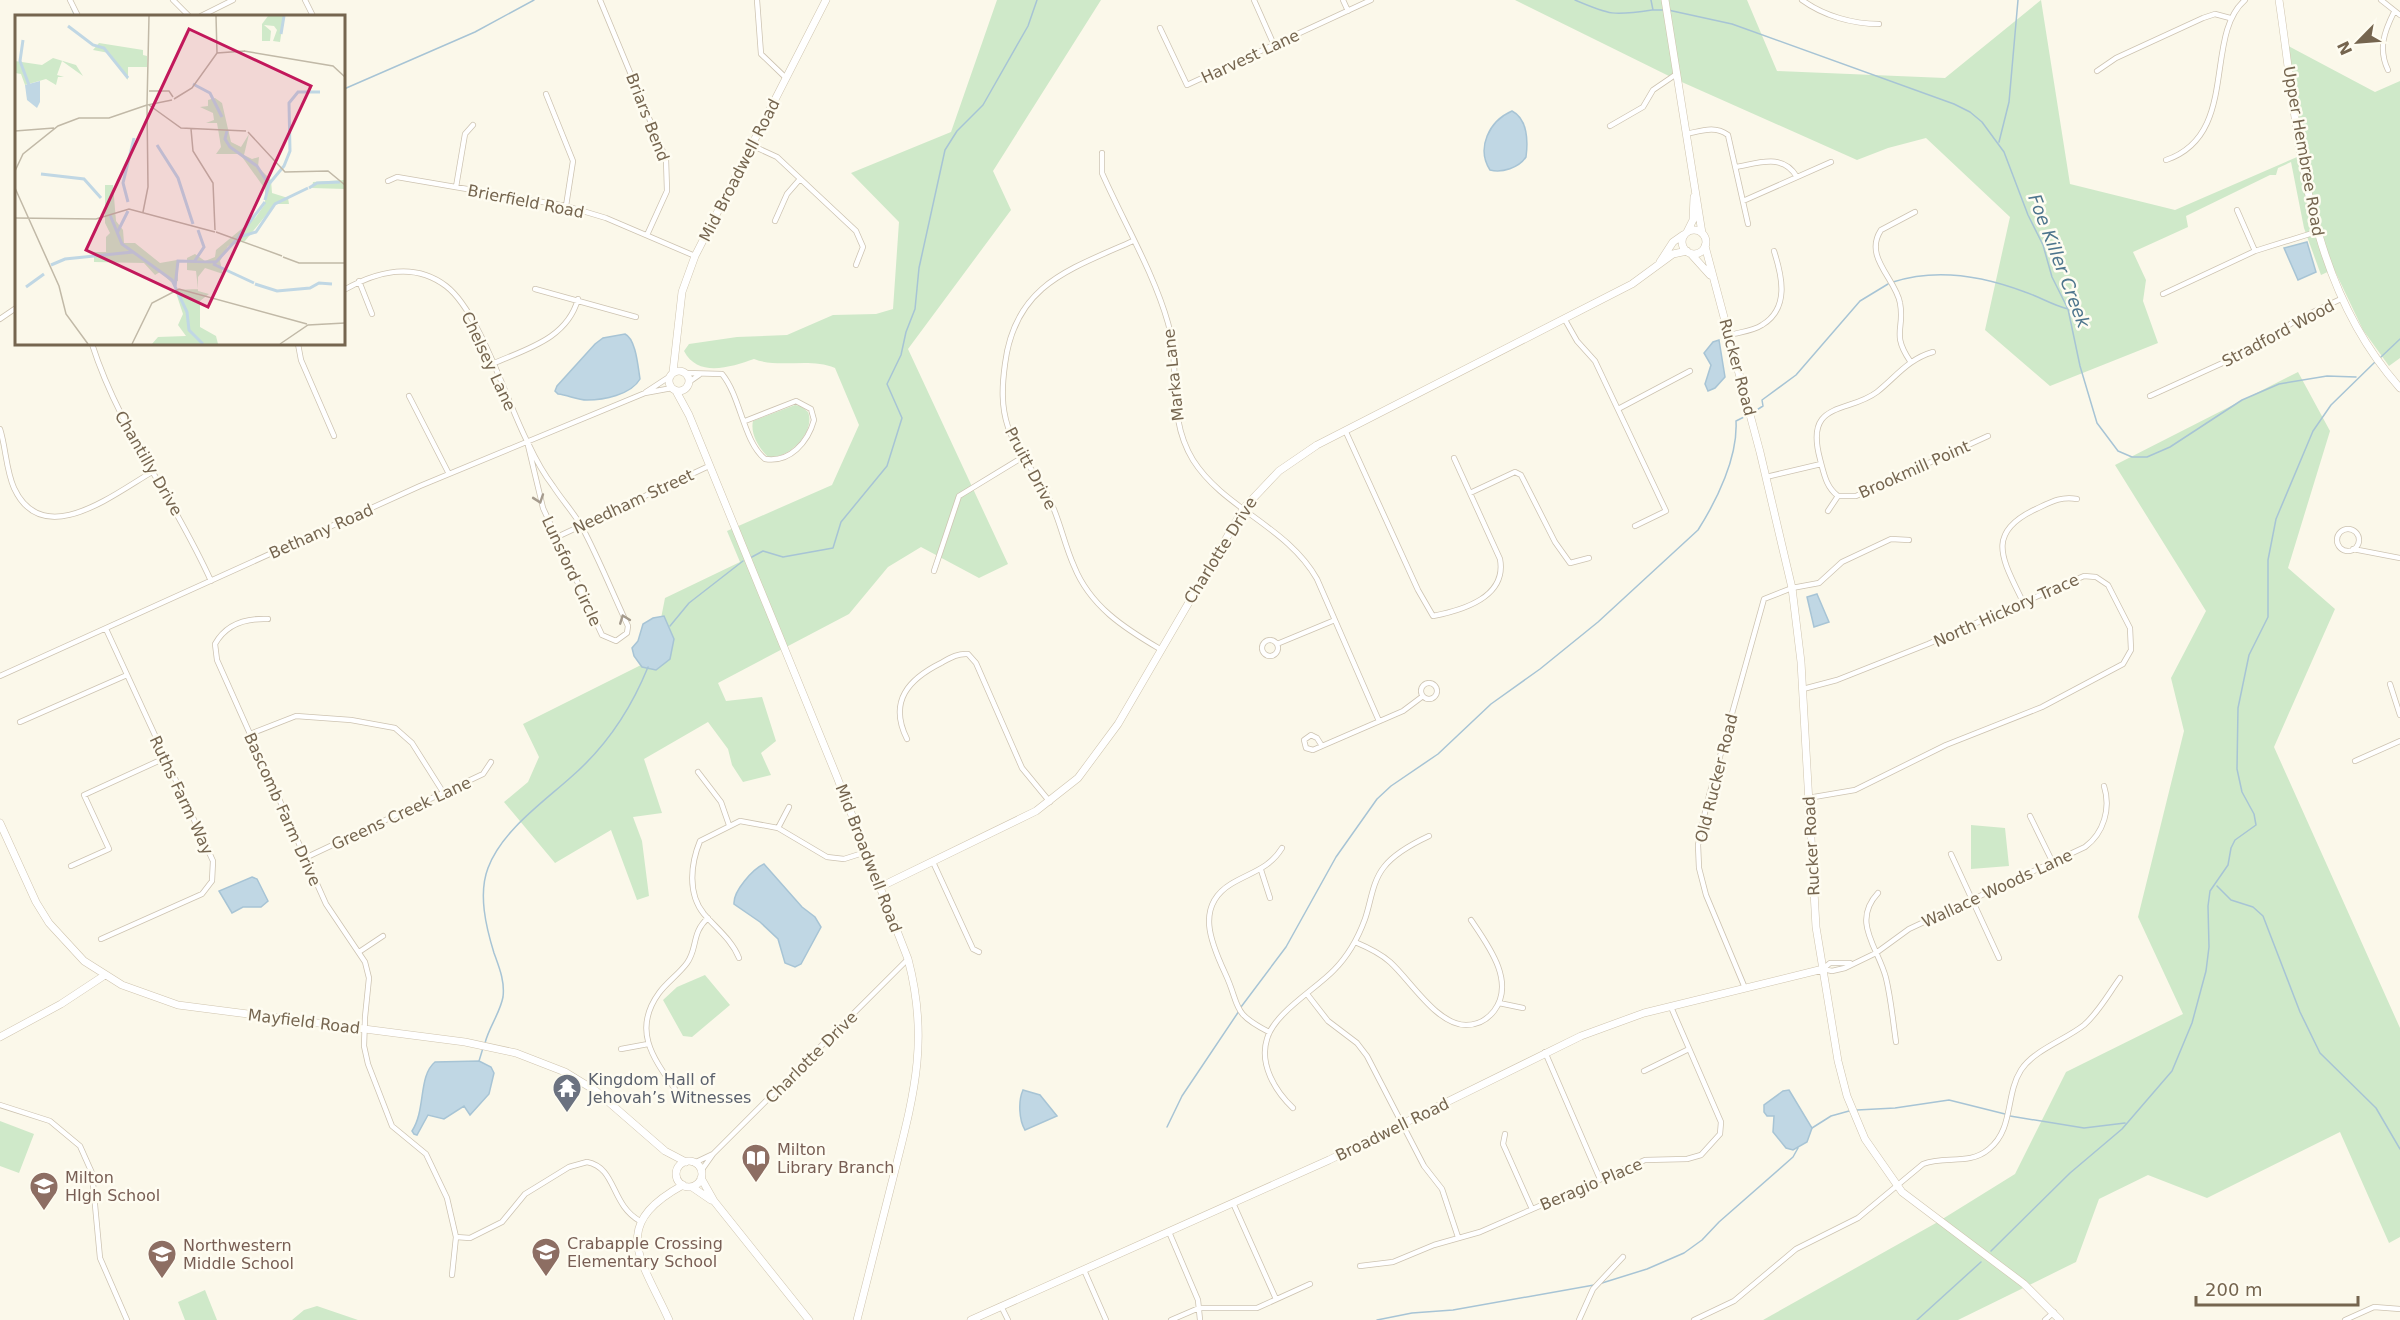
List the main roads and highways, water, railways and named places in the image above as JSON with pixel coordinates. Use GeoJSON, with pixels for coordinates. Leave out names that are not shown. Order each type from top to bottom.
{"type":"FeatureCollection","features":[{"type":"Feature","properties":{"kind":"water"},"geometry":{"type":"Polygon","coordinates":[[[1512,111],[1524,125],[1527,138],[1526,157],[1510,169],[1490,170],[1484,153],[1487,136],[1497,121],[1512,111]]]}},
{"type":"Feature","properties":{"kind":"water"},"geometry":{"type":"Polygon","coordinates":[[[2307,242],[2316,272],[2298,280],[2284,248],[2307,242]]]}},
{"type":"Feature","properties":{"kind":"water"},"geometry":{"type":"Polygon","coordinates":[[[625,334],[632,341],[640,379],[630,389],[616,396],[594,400],[558,394],[555,391],[595,344],[603,338],[625,334]]]}},
{"type":"Feature","properties":{"kind":"water"},"geometry":{"type":"Polygon","coordinates":[[[1719,340],[1725,377],[1715,388],[1708,391],[1705,384],[1711,365],[1704,353],[1713,342],[1719,340]]]}},
{"type":"Feature","properties":{"kind":"water"},"geometry":{"type":"Polygon","coordinates":[[[1817,594],[1829,622],[1814,627],[1807,597],[1817,594]]]}},
{"type":"Feature","properties":{"kind":"water"},"geometry":{"type":"Polygon","coordinates":[[[664,616],[674,639],[670,659],[656,670],[642,667],[634,656],[632,648],[638,641],[643,624],[653,618],[664,616]]]}},
{"type":"Feature","properties":{"kind":"water"},"geometry":{"type":"Polygon","coordinates":[[[764,864],[802,907],[815,917],[821,927],[801,964],[795,967],[785,963],[778,939],[760,922],[734,904],[744,881],[764,864]]]}},
{"type":"Feature","properties":{"kind":"water"},"geometry":{"type":"Polygon","coordinates":[[[252,877],[257,879],[268,901],[261,907],[243,907],[232,913],[219,891],[252,877]]]}},
{"type":"Feature","properties":{"kind":"water"},"geometry":{"type":"Polygon","coordinates":[[[479,1061],[491,1067],[494,1073],[489,1094],[470,1115],[464,1106],[444,1119],[428,1115],[417,1135],[414,1134],[412,1131],[419,1113],[426,1076],[435,1062],[479,1061]]]}},
{"type":"Feature","properties":{"kind":"water"},"geometry":{"type":"Polygon","coordinates":[[[1023,1090],[1040,1095],[1057,1116],[1025,1130],[1020,1110],[1023,1090]]]}},
{"type":"Feature","properties":{"kind":"water"},"geometry":{"type":"Polygon","coordinates":[[[1789,1090],[1812,1128],[1807,1142],[1793,1150],[1786,1148],[1773,1132],[1774,1116],[1767,1116],[1764,1112],[1764,1105],[1783,1091],[1789,1090]]]}},
{"type":"Feature","properties":{"kind":"waterway"},"geometry":{"type":"LineString","coordinates":[[345,89],[475,32],[534,0]]}},
{"type":"Feature","properties":{"kind":"waterway"},"geometry":{"type":"LineString","coordinates":[[750,558],[763,551],[783,557],[833,548],[841,522],[887,466],[902,418],[887,384],[901,355],[906,332],[915,309],[919,268],[945,150],[957,131],[983,105],[1028,26],[1037,0]]}},
{"type":"Feature","properties":{"kind":"waterway"},"geometry":{"type":"LineString","coordinates":[[1575,0],[1612,13],[1652,10]]}},
{"type":"Feature","properties":{"kind":"waterway","name":"Foe Killer Creek"},"geometry":{"type":"LineString","coordinates":[[1651,0],[1653,10],[1663,10]]}},
{"type":"Feature","properties":{"kind":"waterway"},"geometry":{"type":"LineString","coordinates":[[1999,142],[2009,102],[2018,0]]}},
{"type":"Feature","properties":{"kind":"waterway"},"geometry":{"type":"LineString","coordinates":[[71,7],[75,15]]}},
{"type":"Feature","properties":{"kind":"waterway","name":"Foe Killer Creek"},"geometry":{"type":"LineString","coordinates":[[1668,10],[1732,24],[1954,104],[1970,112],[1982,122],[2004,152],[2028,215],[2043,245],[2052,277],[2068,309],[2080,366],[2097,423],[2118,451],[2132,457],[2147,457],[2170,447],[2242,400],[2279,384],[2327,376],[2356,377]]}},
{"type":"Feature","properties":{"kind":"waterway"},"geometry":{"type":"LineString","coordinates":[[1893,282],[1926,275],[1976,278],[2009,286],[2068,309]]}},
{"type":"Feature","properties":{"kind":"waterway"},"geometry":{"type":"LineString","coordinates":[[1752,413],[1763,406],[1762,400],[1796,375],[1860,301],[1888,284]]}},
{"type":"Feature","properties":{"kind":"waterway","name":"Foe Killer Creek"},"geometry":{"type":"LineString","coordinates":[[2381,357],[2400,339]]}},
{"type":"Feature","properties":{"kind":"waterway"},"geometry":{"type":"LineString","coordinates":[[1991,1251],[2070,1173],[2122,1129],[2172,1071],[2192,1023],[2206,971],[2210,891],[2228,865],[2235,840],[2256,825],[2254,814],[2242,792],[2237,769],[2238,708],[2249,655],[2268,617],[2268,560],[2276,519],[2313,431],[2331,405],[2375,362]]}},
{"type":"Feature","properties":{"kind":"waterway"},"geometry":{"type":"LineString","coordinates":[[1241,1007],[1286,947],[1336,857],[1377,799],[1391,786],[1438,754],[1491,704],[1540,669],[1598,622],[1698,530],[1725,478],[1734,449],[1736,421],[1748,415]]}},
{"type":"Feature","properties":{"kind":"waterway"},"geometry":{"type":"LineString","coordinates":[[670,626],[689,603],[743,561]]}},
{"type":"Feature","properties":{"kind":"waterway"},"geometry":{"type":"LineString","coordinates":[[485,1043],[503,997],[501,974],[484,911],[483,899],[488,868],[494,855],[513,830],[583,766],[606,741],[634,698],[648,667]]}},
{"type":"Feature","properties":{"kind":"waterway"},"geometry":{"type":"LineString","coordinates":[[2217,886],[2231,900],[2253,907],[2263,916],[2300,1012],[2320,1053],[2376,1108],[2400,1149]]}},
{"type":"Feature","properties":{"kind":"waterway"},"geometry":{"type":"LineString","coordinates":[[1167,1127],[1182,1096],[1239,1011]]}},
{"type":"Feature","properties":{"kind":"waterway"},"geometry":{"type":"LineString","coordinates":[[479,1061],[483,1048]]}},
{"type":"Feature","properties":{"kind":"waterway"},"geometry":{"type":"LineString","coordinates":[[1857,1110],[1895,1108],[1949,1100],[2005,1114]]}},
{"type":"Feature","properties":{"kind":"waterway"},"geometry":{"type":"LineString","coordinates":[[1812,1128],[1831,1116],[1849,1111]]}},
{"type":"Feature","properties":{"kind":"waterway"},"geometry":{"type":"LineString","coordinates":[[2010,1116],[2084,1128],[2125,1123]]}},
{"type":"Feature","properties":{"kind":"waterway"},"geometry":{"type":"LineString","coordinates":[[1602,1283],[1647,1269],[1684,1253],[1702,1240],[1719,1222],[1793,1157],[1798,1148]]}},
{"type":"Feature","properties":{"kind":"waterway"},"geometry":{"type":"LineString","coordinates":[[1917,1320],[1981,1262]]}},
{"type":"Feature","properties":{"kind":"waterway"},"geometry":{"type":"LineString","coordinates":[[1377,1320],[1412,1313],[1453,1310],[1594,1285]]}},
{"type":"Feature","properties":{"kind":"place","name":"Kingdom Hall of Jehovah’s Witnesses"},"geometry":{"type":"Point","coordinates":[567,1114]}},
{"type":"Feature","properties":{"kind":"place","name":"Milton Library Branch"},"geometry":{"type":"Point","coordinates":[756,1184]}},
{"type":"Feature","properties":{"kind":"place","name":"Milton HIgh School"},"geometry":{"type":"Point","coordinates":[44,1212]}},
{"type":"Feature","properties":{"kind":"place","name":"Crabapple Crossing Elementary School"},"geometry":{"type":"Point","coordinates":[546,1278]}},
{"type":"Feature","properties":{"kind":"place","name":"Northwestern Middle School"},"geometry":{"type":"Point","coordinates":[162,1280]}}]}
